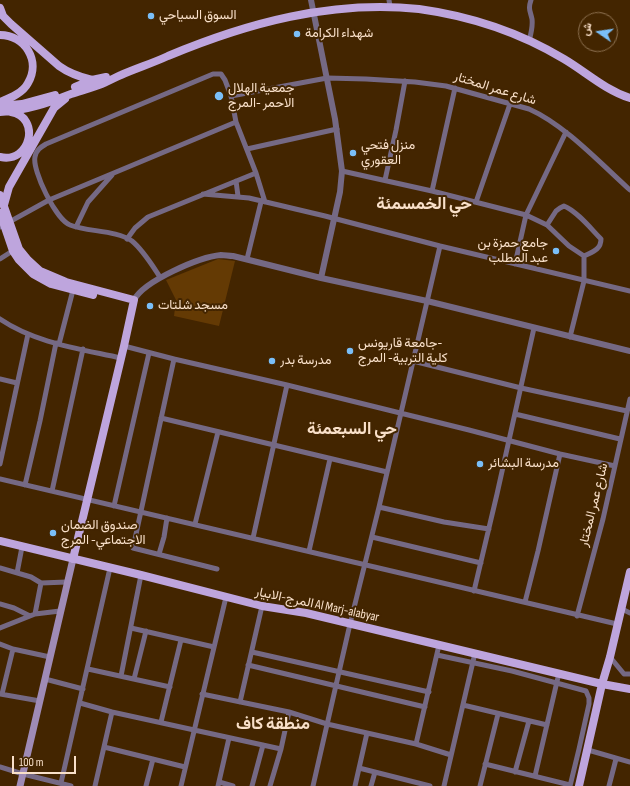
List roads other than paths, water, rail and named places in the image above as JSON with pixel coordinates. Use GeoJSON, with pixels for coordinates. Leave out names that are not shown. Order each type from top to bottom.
{"type":"FeatureCollection","features":[{"type":"Feature","properties":{"kind":"main road"},"geometry":{"type":"LineString","coordinates":[[0,112],[25,110],[106,82],[185,48],[244,27],[312,9],[389,3],[467,18],[495,26],[563,58],[609,89],[630,98]]}},
{"type":"Feature","properties":{"kind":"main road"},"geometry":{"type":"LineString","coordinates":[[0,8],[4,16],[11,24],[59,66],[67,72],[92,80]]}},
{"type":"Feature","properties":{"kind":"main road"},"geometry":{"type":"LineString","coordinates":[[0,35],[15,37],[23,43],[30,52],[33,62],[33,73],[28,84],[20,92],[0,102]]}},
{"type":"Feature","properties":{"kind":"main road"},"geometry":{"type":"LineString","coordinates":[[0,106],[22,104],[92,80],[121,75]]}},
{"type":"Feature","properties":{"kind":"main road"},"geometry":{"type":"LineString","coordinates":[[2,209],[9,186],[54,108],[76,92]]}},
{"type":"Feature","properties":{"kind":"main road"},"geometry":{"type":"LineString","coordinates":[[0,157],[7,158],[20,154],[29,138],[30,131],[25,120],[15,113],[10,112]]}},
{"type":"Feature","properties":{"kind":"main road"},"geometry":{"type":"LineString","coordinates":[[0,195],[4,225],[27,269],[41,280],[72,290],[134,302]]}},
{"type":"Feature","properties":{"kind":"main road"},"geometry":{"type":"LineString","coordinates":[[16,250],[40,271],[51,277],[134,302]]}},
{"type":"Feature","properties":{"kind":"main road"},"geometry":{"type":"LineString","coordinates":[[20,786],[134,302]]}},
{"type":"Feature","properties":{"kind":"main road","name":"المرج-الابيار Al Marj-alabyar"},"geometry":{"type":"LineString","coordinates":[[0,542],[141,575],[262,606],[306,613],[602,684],[630,689]]}},
{"type":"Feature","properties":{"kind":"main road"},"geometry":{"type":"LineString","coordinates":[[579,786],[602,684],[622,609],[630,572]]}},
{"type":"Feature","properties":{"kind":"street"},"geometry":{"type":"LineString","coordinates":[[311,0],[337,129],[342,171],[335,219],[321,278]]}},
{"type":"Feature","properties":{"kind":"street"},"geometry":{"type":"LineString","coordinates":[[529,41],[532,29],[532,19],[529,9],[531,0]]}},
{"type":"Feature","properties":{"kind":"street"},"geometry":{"type":"LineString","coordinates":[[160,277],[139,248],[127,239],[116,235],[76,227],[64,222],[49,200],[34,162],[35,155],[39,148],[46,144],[213,74],[220,74],[224,77],[231,96],[236,122],[256,173],[263,202],[247,259]]}},
{"type":"Feature","properties":{"kind":"street","name":"شارع عمر المختار"},"geometry":{"type":"LineString","coordinates":[[231,96],[327,78],[405,81],[430,83],[455,88],[538,113],[566,132],[630,190]]}},
{"type":"Feature","properties":{"kind":"street"},"geometry":{"type":"LineString","coordinates":[[385,180],[405,81]]}},
{"type":"Feature","properties":{"kind":"street"},"geometry":{"type":"LineString","coordinates":[[432,190],[455,88]]}},
{"type":"Feature","properties":{"kind":"street"},"geometry":{"type":"LineString","coordinates":[[476,202],[510,104]]}},
{"type":"Feature","properties":{"kind":"street"},"geometry":{"type":"LineString","coordinates":[[4,225],[49,200],[236,122]]}},
{"type":"Feature","properties":{"kind":"street"},"geometry":{"type":"LineString","coordinates":[[247,149],[337,129]]}},
{"type":"Feature","properties":{"kind":"street"},"geometry":{"type":"LineString","coordinates":[[515,264],[526,215],[566,132]]}},
{"type":"Feature","properties":{"kind":"street"},"geometry":{"type":"LineString","coordinates":[[342,171],[432,190],[526,215],[547,225],[569,246],[584,256]]}},
{"type":"Feature","properties":{"kind":"street"},"geometry":{"type":"LineString","coordinates":[[76,227],[88,202],[114,173]]}},
{"type":"Feature","properties":{"kind":"street"},"geometry":{"type":"LineString","coordinates":[[127,239],[135,228],[148,217],[256,173]]}},
{"type":"Feature","properties":{"kind":"street"},"geometry":{"type":"LineString","coordinates":[[236,181],[238,196]]}},
{"type":"Feature","properties":{"kind":"street"},"geometry":{"type":"LineString","coordinates":[[203,194],[238,196],[630,291]]}},
{"type":"Feature","properties":{"kind":"street"},"geometry":{"type":"LineString","coordinates":[[547,225],[560,208],[564,206],[570,210],[592,229],[600,239],[598,248],[584,256]]}},
{"type":"Feature","properties":{"kind":"street"},"geometry":{"type":"LineString","coordinates":[[313,786],[440,246]]}},
{"type":"Feature","properties":{"kind":"street"},"geometry":{"type":"LineString","coordinates":[[0,259],[16,250]]}},
{"type":"Feature","properties":{"kind":"street"},"geometry":{"type":"LineString","coordinates":[[134,302],[140,291],[160,277],[195,262],[220,255],[233,256],[321,278],[427,301],[630,351]]}},
{"type":"Feature","properties":{"kind":"street"},"geometry":{"type":"LineString","coordinates":[[570,337],[584,281],[584,256]]}},
{"type":"Feature","properties":{"kind":"street"},"geometry":{"type":"LineString","coordinates":[[24,485],[57,343],[72,290]]}},
{"type":"Feature","properties":{"kind":"street"},"geometry":{"type":"LineString","coordinates":[[0,319],[11,327],[28,334],[57,343],[121,358]]}},
{"type":"Feature","properties":{"kind":"street"},"geometry":{"type":"LineString","coordinates":[[474,591],[534,328]]}},
{"type":"Feature","properties":{"kind":"street"},"geometry":{"type":"LineString","coordinates":[[0,464],[28,334]]}},
{"type":"Feature","properties":{"kind":"street"},"geometry":{"type":"LineString","coordinates":[[124,346],[401,413],[560,454],[615,466]]}},
{"type":"Feature","properties":{"kind":"street"},"geometry":{"type":"LineString","coordinates":[[52,491],[83,349]]}},
{"type":"Feature","properties":{"kind":"street"},"geometry":{"type":"LineString","coordinates":[[114,506],[149,353]]}},
{"type":"Feature","properties":{"kind":"street"},"geometry":{"type":"LineString","coordinates":[[174,359],[133,548],[217,569]]}},
{"type":"Feature","properties":{"kind":"street"},"geometry":{"type":"LineString","coordinates":[[413,361],[521,388],[627,411]]}},
{"type":"Feature","properties":{"kind":"street"},"geometry":{"type":"LineString","coordinates":[[0,379],[17,383]]}},
{"type":"Feature","properties":{"kind":"street"},"geometry":{"type":"LineString","coordinates":[[253,538],[287,385]]}},
{"type":"Feature","properties":{"kind":"street","name":"شارع عمر المختار"},"geometry":{"type":"LineString","coordinates":[[577,616],[603,519],[630,399]]}},
{"type":"Feature","properties":{"kind":"street"},"geometry":{"type":"LineString","coordinates":[[515,414],[620,439]]}},
{"type":"Feature","properties":{"kind":"street"},"geometry":{"type":"LineString","coordinates":[[161,418],[387,472]]}},
{"type":"Feature","properties":{"kind":"street"},"geometry":{"type":"LineString","coordinates":[[195,524],[218,432]]}},
{"type":"Feature","properties":{"kind":"street"},"geometry":{"type":"LineString","coordinates":[[525,602],[560,454]]}},
{"type":"Feature","properties":{"kind":"street"},"geometry":{"type":"LineString","coordinates":[[309,551],[330,459]]}},
{"type":"Feature","properties":{"kind":"street"},"geometry":{"type":"LineString","coordinates":[[0,478],[24,485],[525,602],[577,616],[617,624]]}},
{"type":"Feature","properties":{"kind":"street"},"geometry":{"type":"LineString","coordinates":[[379,507],[444,522],[489,529]]}},
{"type":"Feature","properties":{"kind":"street"},"geometry":{"type":"LineString","coordinates":[[159,554],[164,538],[167,518]]}},
{"type":"Feature","properties":{"kind":"street"},"geometry":{"type":"LineString","coordinates":[[372,536],[480,563]]}},
{"type":"Feature","properties":{"kind":"street"},"geometry":{"type":"LineString","coordinates":[[17,573],[22,547]]}},
{"type":"Feature","properties":{"kind":"street"},"geometry":{"type":"LineString","coordinates":[[0,568],[31,577],[41,582],[67,582]]}},
{"type":"Feature","properties":{"kind":"street"},"geometry":{"type":"LineString","coordinates":[[61,783],[110,568]]}},
{"type":"Feature","properties":{"kind":"street"},"geometry":{"type":"LineString","coordinates":[[121,676],[141,575]]}},
{"type":"Feature","properties":{"kind":"street"},"geometry":{"type":"LineString","coordinates":[[33,615],[41,582]]}},
{"type":"Feature","properties":{"kind":"street"},"geometry":{"type":"LineString","coordinates":[[181,786],[226,597]]}},
{"type":"Feature","properties":{"kind":"street"},"geometry":{"type":"LineString","coordinates":[[0,604],[33,615]]}},
{"type":"Feature","properties":{"kind":"street"},"geometry":{"type":"LineString","coordinates":[[240,702],[262,606]]}},
{"type":"Feature","properties":{"kind":"street"},"geometry":{"type":"LineString","coordinates":[[622,609],[630,613]]}},
{"type":"Feature","properties":{"kind":"street"},"geometry":{"type":"LineString","coordinates":[[0,628],[33,615],[60,612]]}},
{"type":"Feature","properties":{"kind":"street"},"geometry":{"type":"LineString","coordinates":[[131,628],[214,647]]}},
{"type":"Feature","properties":{"kind":"street"},"geometry":{"type":"LineString","coordinates":[[134,679],[146,631]]}},
{"type":"Feature","properties":{"kind":"street"},"geometry":{"type":"LineString","coordinates":[[161,722],[181,640]]}},
{"type":"Feature","properties":{"kind":"street"},"geometry":{"type":"LineString","coordinates":[[0,644],[13,649],[50,657]]}},
{"type":"Feature","properties":{"kind":"street"},"geometry":{"type":"LineString","coordinates":[[416,744],[439,645]]}},
{"type":"Feature","properties":{"kind":"street"},"geometry":{"type":"LineString","coordinates":[[13,649],[1,694],[40,702]]}},
{"type":"Feature","properties":{"kind":"street"},"geometry":{"type":"LineString","coordinates":[[252,652],[429,692]]}},
{"type":"Feature","properties":{"kind":"street"},"geometry":{"type":"LineString","coordinates":[[444,786],[475,653]]}},
{"type":"Feature","properties":{"kind":"street"},"geometry":{"type":"LineString","coordinates":[[437,655],[581,689],[586,691],[590,698],[580,750],[570,786],[485,764]]}},
{"type":"Feature","properties":{"kind":"street"},"geometry":{"type":"LineString","coordinates":[[610,657],[624,674],[630,674]]}},
{"type":"Feature","properties":{"kind":"street"},"geometry":{"type":"LineString","coordinates":[[248,665],[425,707]]}},
{"type":"Feature","properties":{"kind":"street"},"geometry":{"type":"LineString","coordinates":[[88,669],[170,687]]}},
{"type":"Feature","properties":{"kind":"street"},"geometry":{"type":"LineString","coordinates":[[535,776],[559,673]]}},
{"type":"Feature","properties":{"kind":"street"},"geometry":{"type":"LineString","coordinates":[[45,680],[83,689]]}},
{"type":"Feature","properties":{"kind":"street"},"geometry":{"type":"LineString","coordinates":[[202,694],[289,712],[328,724],[416,744],[451,755]]}},
{"type":"Feature","properties":{"kind":"street"},"geometry":{"type":"LineString","coordinates":[[80,703],[112,712],[281,749]]}},
{"type":"Feature","properties":{"kind":"street"},"geometry":{"type":"LineString","coordinates":[[463,705],[547,725]]}},
{"type":"Feature","properties":{"kind":"street"},"geometry":{"type":"LineString","coordinates":[[95,786],[112,712]]}},
{"type":"Feature","properties":{"kind":"street"},"geometry":{"type":"LineString","coordinates":[[270,786],[281,749],[289,712]]}},
{"type":"Feature","properties":{"kind":"street"},"geometry":{"type":"LineString","coordinates":[[480,786],[498,714]]}},
{"type":"Feature","properties":{"kind":"street"},"geometry":{"type":"LineString","coordinates":[[515,772],[530,721]]}},
{"type":"Feature","properties":{"kind":"street"},"geometry":{"type":"LineString","coordinates":[[355,786],[367,733]]}},
{"type":"Feature","properties":{"kind":"street"},"geometry":{"type":"LineString","coordinates":[[230,738],[218,784],[233,786]]}},
{"type":"Feature","properties":{"kind":"street"},"geometry":{"type":"LineString","coordinates":[[252,786],[263,745]]}},
{"type":"Feature","properties":{"kind":"street"},"geometry":{"type":"LineString","coordinates":[[104,747],[185,767]]}},
{"type":"Feature","properties":{"kind":"street"},"geometry":{"type":"LineString","coordinates":[[588,750],[630,762]]}},
{"type":"Feature","properties":{"kind":"street"},"geometry":{"type":"LineString","coordinates":[[146,786],[153,759]]}},
{"type":"Feature","properties":{"kind":"street"},"geometry":{"type":"LineString","coordinates":[[610,786],[616,759]]}},
{"type":"Feature","properties":{"kind":"street"},"geometry":{"type":"LineString","coordinates":[[0,767],[71,786]]}},
{"type":"Feature","properties":{"kind":"street"},"geometry":{"type":"LineString","coordinates":[[359,768],[405,783],[430,786]]}},
{"type":"Feature","properties":{"kind":"street"},"geometry":{"type":"LineString","coordinates":[[371,786],[375,772]]}},
{"type":"Feature","properties":{"kind":"street"},"geometry":{"type":"LineString","coordinates":[[45,786],[46,779]]}},
{"type":"Feature","properties":{"kind":"place","name":"السوق السياحي"},"geometry":{"type":"Point","coordinates":[151,16]}},
{"type":"Feature","properties":{"kind":"place","name":"شهداء الكرامة"},"geometry":{"type":"Point","coordinates":[297,34]}},
{"type":"Feature","properties":{"kind":"place","name":"جمعية الهلال الاحمر -المرج"},"geometry":{"type":"Point","coordinates":[219,96]}},
{"type":"Feature","properties":{"kind":"place","name":"منزل فتحي العقوري"},"geometry":{"type":"Point","coordinates":[353,153]}},
{"type":"Feature","properties":{"kind":"place","name":"جامع حمزة بن عبد المطلب"},"geometry":{"type":"Point","coordinates":[556,251]}},
{"type":"Feature","properties":{"kind":"place","name":"مسجد شلتات"},"geometry":{"type":"Point","coordinates":[150,306]}},
{"type":"Feature","properties":{"kind":"place","name":"جامعة قاريونس- كلية التربية- المرج"},"geometry":{"type":"Point","coordinates":[350,351]}},
{"type":"Feature","properties":{"kind":"place","name":"مدرسة بدر"},"geometry":{"type":"Point","coordinates":[272,361]}},
{"type":"Feature","properties":{"kind":"place","name":"مدرسة البشائر"},"geometry":{"type":"Point","coordinates":[480,464]}},
{"type":"Feature","properties":{"kind":"place","name":"صندوق الضمان الاجتماعي- المرج"},"geometry":{"type":"Point","coordinates":[53,533]}},
{"type":"Feature","properties":{"kind":"district","name":"حي الخمسمئة"},"geometry":{"type":"Point","coordinates":[424,205]}},
{"type":"Feature","properties":{"kind":"district","name":"حي السبعمئة"},"geometry":{"type":"Point","coordinates":[352,430]}},
{"type":"Feature","properties":{"kind":"district","name":"منطقة كاف"},"geometry":{"type":"Point","coordinates":[273,725]}}]}
